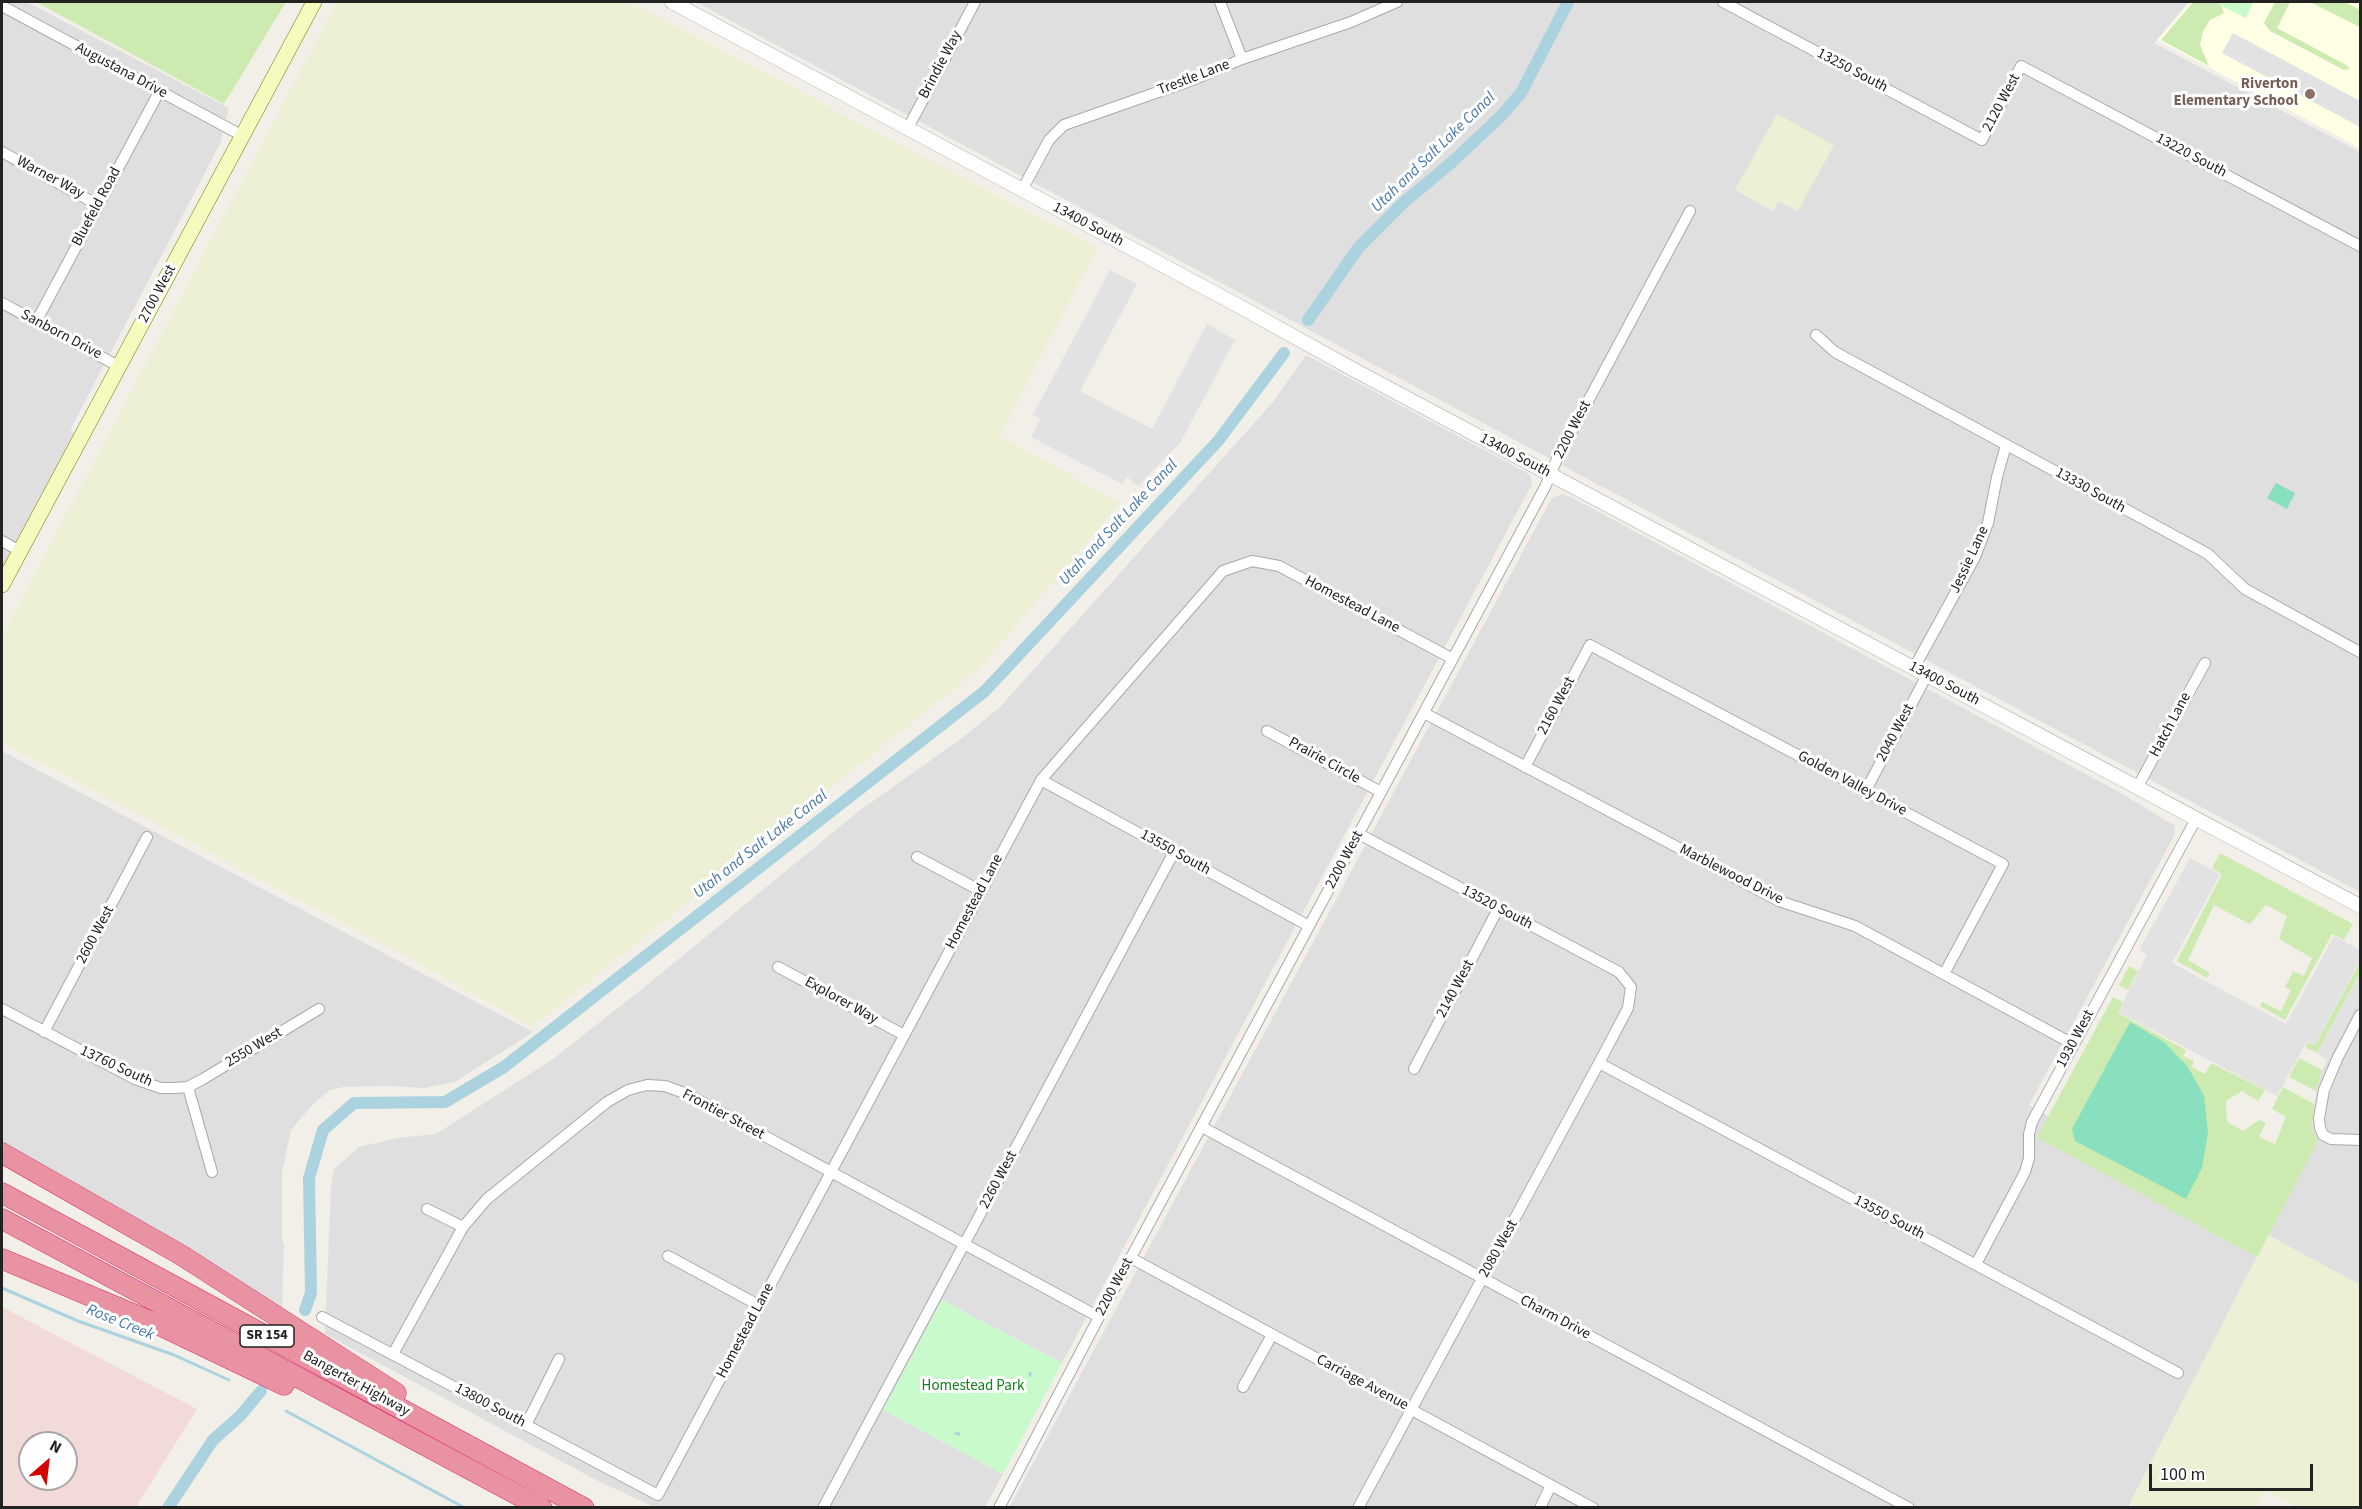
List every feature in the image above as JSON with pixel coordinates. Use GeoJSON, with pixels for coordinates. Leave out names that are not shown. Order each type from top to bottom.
{"type":"FeatureCollection","features":[{"type":"Feature","properties":{"kind":"highway"},"geometry":{"type":"LineString","coordinates":[[2,1153],[181,1255],[532,1480]]}},
{"type":"Feature","properties":{"kind":"highway","name":"Bangerter Highway"},"geometry":{"type":"LineString","coordinates":[[2,1193],[584,1508]]}},
{"type":"Feature","properties":{"kind":"highway","name":"Bangerter Highway"},"geometry":{"type":"LineString","coordinates":[[2,1219],[542,1508]]}},
{"type":"Feature","properties":{"kind":"highway"},"geometry":{"type":"LineString","coordinates":[[2,1258],[185,1337],[464,1466]]}},
{"type":"Feature","properties":{"kind":"main road","name":"2700 West"},"geometry":{"type":"LineString","coordinates":[[2,585],[314,2]]}},
{"type":"Feature","properties":{"kind":"street","name":"13400 South"},"geometry":{"type":"LineString","coordinates":[[672,2],[1551,475],[2361,906]]}},
{"type":"Feature","properties":{"kind":"street","name":"Brindie Way"},"geometry":{"type":"LineString","coordinates":[[908,128],[975,2]]}},
{"type":"Feature","properties":{"kind":"street"},"geometry":{"type":"LineString","coordinates":[[1220,2],[1242,59]]}},
{"type":"Feature","properties":{"kind":"street","name":"Trestle Lane"},"geometry":{"type":"LineString","coordinates":[[1022,190],[1048,140],[1064,125],[1196,79],[1242,59],[1351,22],[1396,2]]}},
{"type":"Feature","properties":{"kind":"street","name":"13250 South"},"geometry":{"type":"LineString","coordinates":[[1723,2],[1982,140]]}},
{"type":"Feature","properties":{"kind":"street","name":"Augustana Drive"},"geometry":{"type":"LineString","coordinates":[[2,6],[241,135]]}},
{"type":"Feature","properties":{"kind":"street","name":"2120 West"},"geometry":{"type":"LineString","coordinates":[[1982,140],[2021,66]]}},
{"type":"Feature","properties":{"kind":"street","name":"13220 South"},"geometry":{"type":"LineString","coordinates":[[2021,66],[2361,246]]}},
{"type":"Feature","properties":{"kind":"street","name":"Bluefeld Road"},"geometry":{"type":"LineString","coordinates":[[36,322],[159,92]]}},
{"type":"Feature","properties":{"kind":"street","name":"Warner Way"},"geometry":{"type":"LineString","coordinates":[[2,152],[98,205]]}},
{"type":"Feature","properties":{"kind":"street","name":"2200 West"},"geometry":{"type":"LineString","coordinates":[[999,1508],[1690,211]]}},
{"type":"Feature","properties":{"kind":"street","name":"Sanborn Drive"},"geometry":{"type":"LineString","coordinates":[[2,303],[120,367]]}},
{"type":"Feature","properties":{"kind":"street","name":"13330 South"},"geometry":{"type":"LineString","coordinates":[[1816,335],[1835,352],[2208,554],[2245,589],[2361,652]]}},
{"type":"Feature","properties":{"kind":"street","name":"Jessie Lane"},"geometry":{"type":"LineString","coordinates":[[1914,668],[1975,557],[1988,523],[2006,445]]}},
{"type":"Feature","properties":{"kind":"street"},"geometry":{"type":"LineString","coordinates":[[2,541],[20,551]]}},
{"type":"Feature","properties":{"kind":"street","name":"Homestead Lane"},"geometry":{"type":"LineString","coordinates":[[658,1495],[1041,780],[1222,570],[1252,561],[1279,566],[1453,659]]}},
{"type":"Feature","properties":{"kind":"street","name":"2160 West"},"geometry":{"type":"LineString","coordinates":[[1525,766],[1590,645]]}},
{"type":"Feature","properties":{"kind":"street","name":"Golden Valley Drive"},"geometry":{"type":"LineString","coordinates":[[1590,645],[2003,864],[1944,974]]}},
{"type":"Feature","properties":{"kind":"street","name":"Hatch Lane"},"geometry":{"type":"LineString","coordinates":[[2137,788],[2205,663]]}},
{"type":"Feature","properties":{"kind":"street","name":"2040 West"},"geometry":{"type":"LineString","coordinates":[[1865,792],[1927,675]]}},
{"type":"Feature","properties":{"kind":"street","name":"Marblewood Drive"},"geometry":{"type":"LineString","coordinates":[[1424,713],[1779,901],[1855,926],[2073,1044]]}},
{"type":"Feature","properties":{"kind":"street","name":"Prairie Circle"},"geometry":{"type":"LineString","coordinates":[[1267,730],[1381,792]]}},
{"type":"Feature","properties":{"kind":"street","name":"13550 South"},"geometry":{"type":"LineString","coordinates":[[1041,780],[1309,926]]}},
{"type":"Feature","properties":{"kind":"street","name":"1930 West"},"geometry":{"type":"LineString","coordinates":[[1976,1264],[2025,1172],[2029,1158],[2029,1134],[2032,1122],[2196,819]]}},
{"type":"Feature","properties":{"kind":"street","name":"13520 South"},"geometry":{"type":"LineString","coordinates":[[1359,834],[1619,972],[1631,987]]}},
{"type":"Feature","properties":{"kind":"street","name":"2600 West"},"geometry":{"type":"LineString","coordinates":[[44,1032],[147,837]]}},
{"type":"Feature","properties":{"kind":"street","name":"2260 West"},"geometry":{"type":"LineString","coordinates":[[823,1508],[1174,852]]}},
{"type":"Feature","properties":{"kind":"street"},"geometry":{"type":"LineString","coordinates":[[917,857],[981,891]]}},
{"type":"Feature","properties":{"kind":"street","name":"2140 West"},"geometry":{"type":"LineString","coordinates":[[1414,1069],[1498,909]]}},
{"type":"Feature","properties":{"kind":"street","name":"Explorer Way"},"geometry":{"type":"LineString","coordinates":[[778,966],[904,1035]]}},
{"type":"Feature","properties":{"kind":"street","name":"2080 West"},"geometry":{"type":"LineString","coordinates":[[1358,1508],[1628,1008],[1631,987]]}},
{"type":"Feature","properties":{"kind":"street","name":"13760 South"},"geometry":{"type":"LineString","coordinates":[[2,1009],[147,1084],[168,1088],[188,1087]]}},
{"type":"Feature","properties":{"kind":"street","name":"2550 West"},"geometry":{"type":"LineString","coordinates":[[188,1087],[319,1009]]}},
{"type":"Feature","properties":{"kind":"street"},"geometry":{"type":"LineString","coordinates":[[2361,1015],[2338,1057],[2324,1090],[2320,1128],[2323,1135],[2331,1139],[2361,1140]]}},
{"type":"Feature","properties":{"kind":"street","name":"13550 South"},"geometry":{"type":"LineString","coordinates":[[1599,1063],[2178,1373]]}},
{"type":"Feature","properties":{"kind":"street","name":"Frontier Street"},"geometry":{"type":"LineString","coordinates":[[393,1354],[463,1227],[487,1198],[607,1102],[628,1090],[647,1085],[665,1086],[687,1094],[1099,1317]]}},
{"type":"Feature","properties":{"kind":"street"},"geometry":{"type":"LineString","coordinates":[[188,1087],[212,1172]]}},
{"type":"Feature","properties":{"kind":"street","name":"Charm Drive"},"geometry":{"type":"LineString","coordinates":[[1202,1127],[1909,1508]]}},
{"type":"Feature","properties":{"kind":"street"},"geometry":{"type":"LineString","coordinates":[[427,1209],[463,1227]]}},
{"type":"Feature","properties":{"kind":"street"},"geometry":{"type":"LineString","coordinates":[[668,1256],[760,1306]]}},
{"type":"Feature","properties":{"kind":"street","name":"Carriage Avenue"},"geometry":{"type":"LineString","coordinates":[[1131,1258],[1593,1508]]}},
{"type":"Feature","properties":{"kind":"street","name":"13800 South"},"geometry":{"type":"LineString","coordinates":[[322,1317],[658,1495]]}},
{"type":"Feature","properties":{"kind":"street"},"geometry":{"type":"LineString","coordinates":[[1244,1387],[1272,1335]]}},
{"type":"Feature","properties":{"kind":"street"},"geometry":{"type":"LineString","coordinates":[[526,1425],[559,1359]]}},
{"type":"Feature","properties":{"kind":"street"},"geometry":{"type":"LineString","coordinates":[[1540,1508],[1551,1485]]}},
{"type":"Feature","properties":{"kind":"shaded area"},"geometry":{"type":"Polygon","coordinates":[[[2,2],[27,2],[229,108],[220,144],[70,430],[76,434],[2,572],[2,2]]]}},
{"type":"Feature","properties":{"kind":"shaded area"},"geometry":{"type":"Polygon","coordinates":[[[337,2],[630,2],[1097,248],[1000,436],[1120,503],[980,668],[532,1027],[413,960],[2,742],[2,636],[337,2]]]}},
{"type":"Feature","properties":{"kind":"shaded area"},"geometry":{"type":"Polygon","coordinates":[[[696,2],[2188,2],[2154,43],[2360,152],[2360,892],[696,2]]]}},
{"type":"Feature","properties":{"kind":"shaded area","name":"Riverton Elementary School"},"geometry":{"type":"Polygon","coordinates":[[[2191,2],[2360,2],[2360,148],[2158,40],[2191,2]]]}},
{"type":"Feature","properties":{"kind":"shaded area"},"geometry":{"type":"Polygon","coordinates":[[[2233,33],[2360,101],[2360,127],[2222,53],[2233,33]]]}},
{"type":"Feature","properties":{"kind":"shaded area"},"geometry":{"type":"Polygon","coordinates":[[[1777,114],[1834,145],[1798,211],[1778,201],[1773,211],[1735,190],[1777,114]]]}},
{"type":"Feature","properties":{"kind":"shaded area"},"geometry":{"type":"Polygon","coordinates":[[[1110,270],[1137,284],[1080,391],[1152,429],[1207,324],[1235,340],[1180,443],[1138,486],[1127,477],[1122,484],[1031,437],[1040,419],[1033,415],[1110,270]]]}},
{"type":"Feature","properties":{"kind":"shaded area"},"geometry":{"type":"Polygon","coordinates":[[[1306,355],[1527,473],[1530,475],[1532,484],[1062,1363],[942,1300],[884,1410],[1003,1474],[985,1507],[654,1507],[596,1480],[325,1334],[331,1186],[334,1169],[359,1147],[397,1138],[436,1134],[553,1059],[859,811],[962,738],[1000,707],[1273,402],[1306,355]]]}},
{"type":"Feature","properties":{"kind":"shaded area"},"geometry":{"type":"Polygon","coordinates":[[[1562,494],[2119,792],[2175,826],[2174,836],[2029,1105],[2048,1116],[2039,1138],[2257,1257],[2128,1507],[1009,1508],[1541,518],[1552,498],[1562,494]]]}},
{"type":"Feature","properties":{"kind":"shaded area"},"geometry":{"type":"Polygon","coordinates":[[[2,751],[533,1032],[455,1082],[424,1088],[343,1087],[330,1090],[313,1104],[291,1130],[282,1172],[282,1241],[284,1244],[282,1312],[2,1157],[2,751]]]}},
{"type":"Feature","properties":{"kind":"shaded area"},"geometry":{"type":"Polygon","coordinates":[[[2190,858],[2220,874],[2172,963],[2286,1024],[2334,936],[2360,950],[2360,960],[2315,1044],[2307,1041],[2277,1096],[2118,1012],[2147,955],[2139,950],[2190,858]]]}},
{"type":"Feature","properties":{"kind":"shaded area"},"geometry":{"type":"Polygon","coordinates":[[[2360,974],[2360,997],[2327,1060],[2317,1053],[2360,974]]]}},
{"type":"Feature","properties":{"kind":"shaded area"},"geometry":{"type":"Polygon","coordinates":[[[2360,997],[2360,1285],[2268,1235],[2318,1141],[2312,1129],[2316,1091],[2322,1070],[2360,997]]]}},
{"type":"Feature","properties":{"kind":"shaded area"},"geometry":{"type":"Polygon","coordinates":[[[2268,1235],[2360,1285],[2360,1507],[2296,1507],[2265,1491],[2256,1507],[2128,1508],[2268,1235]]]}},
{"type":"Feature","properties":{"kind":"shaded area"},"geometry":{"type":"Polygon","coordinates":[[[2,1307],[197,1409],[136,1507],[2,1507],[2,1307]]]}},
{"type":"Feature","properties":{"kind":"green space"},"geometry":{"type":"Polygon","coordinates":[[[36,2],[286,2],[224,104],[36,2]]]}},
{"type":"Feature","properties":{"kind":"green space"},"geometry":{"type":"Polygon","coordinates":[[[2193,2],[2220,2],[2224,13],[2210,20],[2203,31],[2200,45],[2209,66],[2161,40],[2193,2]]]}},
{"type":"Feature","properties":{"kind":"green space"},"geometry":{"type":"Polygon","coordinates":[[[2221,2],[2253,2],[2246,18],[2222,6],[2221,2]]]}},
{"type":"Feature","properties":{"kind":"green space"},"geometry":{"type":"Polygon","coordinates":[[[2275,2],[2290,2],[2277,28],[2348,66],[2349,69],[2344,70],[2270,31],[2264,23],[2275,2]]]}},
{"type":"Feature","properties":{"kind":"green space"},"geometry":{"type":"Polygon","coordinates":[[[2310,2],[2345,2],[2360,10],[2360,27],[2310,2]]]}},
{"type":"Feature","properties":{"kind":"green space"},"geometry":{"type":"Polygon","coordinates":[[[2276,483],[2295,493],[2287,509],[2267,498],[2276,483]]]}},
{"type":"Feature","properties":{"kind":"green space"},"geometry":{"type":"Polygon","coordinates":[[[2220,853],[2353,924],[2344,940],[2332,934],[2285,1020],[2260,1006],[2262,1002],[2281,1011],[2291,990],[2285,987],[2293,971],[2304,976],[2312,958],[2279,939],[2287,916],[2266,905],[2250,924],[2214,905],[2188,960],[2210,973],[2207,978],[2177,961],[2222,874],[2212,868],[2220,853]]]}},
{"type":"Feature","properties":{"kind":"green space"},"geometry":{"type":"Polygon","coordinates":[[[2360,962],[2360,973],[2317,1053],[2305,1047],[2308,1042],[2315,1045],[2360,962]]]}},
{"type":"Feature","properties":{"kind":"green space"},"geometry":{"type":"Polygon","coordinates":[[[2129,966],[2138,971],[2128,990],[2119,985],[2129,966]]]}},
{"type":"Feature","properties":{"kind":"green space"},"geometry":{"type":"Polygon","coordinates":[[[2113,997],[2123,1002],[2118,1013],[2186,1050],[2183,1056],[2194,1061],[2192,1067],[2205,1074],[2211,1063],[2265,1090],[2258,1101],[2242,1091],[2226,1101],[2227,1122],[2243,1131],[2259,1120],[2266,1123],[2259,1137],[2275,1144],[2286,1117],[2272,1109],[2283,1087],[2314,1104],[2312,1129],[2318,1141],[2257,1257],[2038,1138],[2113,997]]]}},
{"type":"Feature","properties":{"kind":"green space"},"geometry":{"type":"Polygon","coordinates":[[[2130,1022],[2164,1042],[2188,1067],[2204,1096],[2208,1133],[2202,1168],[2186,1199],[2075,1141],[2072,1129],[2130,1022]]]}},
{"type":"Feature","properties":{"kind":"green space"},"geometry":{"type":"Polygon","coordinates":[[[2299,1058],[2322,1070],[2316,1091],[2289,1077],[2299,1058]]]}},
{"type":"Feature","properties":{"kind":"green space","name":"Homestead Park"},"geometry":{"type":"Polygon","coordinates":[[[942,1300],[1062,1363],[1003,1474],[883,1410],[942,1300]]]}},
{"type":"Feature","properties":{"kind":"waterway","name":"Utah and Salt Lake Canal"},"geometry":{"type":"LineString","coordinates":[[1308,320],[1359,247],[1403,203],[1451,163],[1501,116],[1521,93],[1568,2]]}},
{"type":"Feature","properties":{"kind":"waterway","name":"Utah and Salt Lake Canal"},"geometry":{"type":"LineString","coordinates":[[305,1310],[311,1293],[309,1178],[323,1130],[354,1103],[445,1102],[504,1067],[985,691],[1218,441],[1284,353]]}},
{"type":"Feature","properties":{"kind":"waterway","name":"Rose Creek"},"geometry":{"type":"LineString","coordinates":[[2,1288],[78,1321],[174,1355],[229,1380]]}},
{"type":"Feature","properties":{"kind":"waterway","name":"Utah and Salt Lake Canal"},"geometry":{"type":"LineString","coordinates":[[168,1508],[213,1440],[240,1416],[261,1391]]}},
{"type":"Feature","properties":{"kind":"waterway","name":"Rose Creek"},"geometry":{"type":"LineString","coordinates":[[286,1411],[465,1508]]}},
{"type":"Feature","properties":{"kind":"place","name":"Riverton Elementary School"},"geometry":{"type":"Point","coordinates":[2310,94]}}]}
